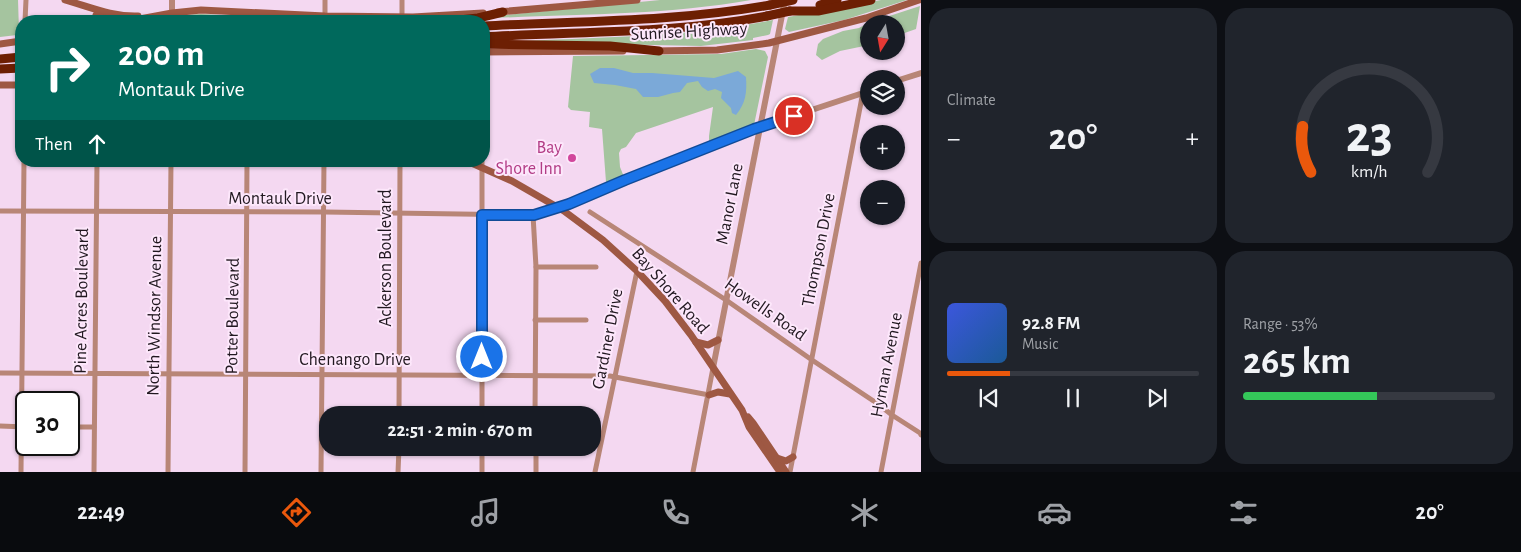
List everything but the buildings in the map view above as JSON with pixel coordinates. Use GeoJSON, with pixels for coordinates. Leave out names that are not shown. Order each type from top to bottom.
{"type":"FeatureCollection","features":[{"type":"Feature","properties":{"kind":"highway","name":"Sunrise Highway"},"geometry":{"type":"LineString","coordinates":[[490,26],[671,17],[728,12],[793,0]]}},
{"type":"Feature","properties":{"kind":"highway","name":"Sunrise Highway"},"geometry":{"type":"LineString","coordinates":[[490,37],[686,27],[725,23],[768,16],[837,0]]}},
{"type":"Feature","properties":{"kind":"highway"},"geometry":{"type":"LineString","coordinates":[[790,11],[818,10],[872,0]]}},
{"type":"Feature","properties":{"kind":"highway"},"geometry":{"type":"LineString","coordinates":[[490,15],[503,12]]}},
{"type":"Feature","properties":{"kind":"highway"},"geometry":{"type":"LineString","coordinates":[[490,44],[610,46],[659,51]]}},
{"type":"Feature","properties":{"kind":"highway"},"geometry":{"type":"LineString","coordinates":[[0,58],[15,57]]}},
{"type":"Feature","properties":{"kind":"highway"},"geometry":{"type":"LineString","coordinates":[[0,69],[15,68]]}},
{"type":"Feature","properties":{"kind":"main road"},"geometry":{"type":"LineString","coordinates":[[61,0],[97,15]]}},
{"type":"Feature","properties":{"kind":"main road"},"geometry":{"type":"LineString","coordinates":[[65,0],[115,15]]}},
{"type":"Feature","properties":{"kind":"main road","name":"Sunrise Highway"},"geometry":{"type":"LineString","coordinates":[[442,15],[503,12],[637,0]]}},
{"type":"Feature","properties":{"kind":"main road","name":"Sunrise Highway"},"geometry":{"type":"LineString","coordinates":[[490,52],[717,50],[777,41],[855,21],[919,0]]}},
{"type":"Feature","properties":{"kind":"main road","name":"Sunrise Highway"},"geometry":{"type":"LineString","coordinates":[[172,12],[201,10],[306,15]]}},
{"type":"Feature","properties":{"kind":"main road"},"geometry":{"type":"LineString","coordinates":[[228,11],[242,15]]}},
{"type":"Feature","properties":{"kind":"main road"},"geometry":{"type":"LineString","coordinates":[[164,15],[172,12]]}},
{"type":"Feature","properties":{"kind":"main road"},"geometry":{"type":"LineString","coordinates":[[0,44],[15,42]]}},
{"type":"Feature","properties":{"kind":"main road"},"geometry":{"type":"LineString","coordinates":[[0,85],[15,85]]}},
{"type":"Feature","properties":{"kind":"main road"},"geometry":{"type":"LineString","coordinates":[[487,167],[558,207]]}},
{"type":"Feature","properties":{"kind":"main road","name":"Bay Shore Road"},"geometry":{"type":"LineString","coordinates":[[558,207],[603,240],[636,270],[670,308],[696,342],[730,394],[754,423],[786,472]]}},
{"type":"Feature","properties":{"kind":"main road"},"geometry":{"type":"LineString","coordinates":[[696,342],[708,345],[718,340]]}},
{"type":"Feature","properties":{"kind":"main road"},"geometry":{"type":"LineString","coordinates":[[709,395],[718,392],[730,394]]}},
{"type":"Feature","properties":{"kind":"main road","name":"Bay Shore Road"},"geometry":{"type":"LineString","coordinates":[[742,410],[749,427],[780,472]]}},
{"type":"Feature","properties":{"kind":"main road"},"geometry":{"type":"LineString","coordinates":[[776,458],[786,461],[793,457]]}},
{"type":"Feature","properties":{"kind":"street"},"geometry":{"type":"LineString","coordinates":[[25,15],[26,0]]}},
{"type":"Feature","properties":{"kind":"street"},"geometry":{"type":"LineString","coordinates":[[172,0],[172,12]]}},
{"type":"Feature","properties":{"kind":"street"},"geometry":{"type":"LineString","coordinates":[[325,0],[325,15]]}},
{"type":"Feature","properties":{"kind":"street"},"geometry":{"type":"LineString","coordinates":[[402,0],[402,15]]}},
{"type":"Feature","properties":{"kind":"street","name":"Manor Lane"},"geometry":{"type":"LineString","coordinates":[[693,472],[785,0]]}},
{"type":"Feature","properties":{"kind":"street"},"geometry":{"type":"LineString","coordinates":[[905,78],[921,73]]}},
{"type":"Feature","properties":{"kind":"street"},"geometry":{"type":"LineString","coordinates":[[558,207],[760,127],[860,94]]}},
{"type":"Feature","properties":{"kind":"street","name":"Thompson Drive"},"geometry":{"type":"LineString","coordinates":[[790,472],[861,115]]}},
{"type":"Feature","properties":{"kind":"street"},"geometry":{"type":"LineString","coordinates":[[23,391],[24,167]]}},
{"type":"Feature","properties":{"kind":"street","name":"Pine Acres Boulevard"},"geometry":{"type":"LineString","coordinates":[[94,472],[97,167]]}},
{"type":"Feature","properties":{"kind":"street","name":"North Windsor Avenue"},"geometry":{"type":"LineString","coordinates":[[168,472],[171,167]]}},
{"type":"Feature","properties":{"kind":"street","name":"Potter Boulevard"},"geometry":{"type":"LineString","coordinates":[[245,472],[247,167]]}},
{"type":"Feature","properties":{"kind":"street"},"geometry":{"type":"LineString","coordinates":[[321,472],[324,167]]}},
{"type":"Feature","properties":{"kind":"street","name":"Ackerson Boulevard"},"geometry":{"type":"LineString","coordinates":[[399,406],[400,167]]}},
{"type":"Feature","properties":{"kind":"street"},"geometry":{"type":"LineString","coordinates":[[482,167],[482,406]]}},
{"type":"Feature","properties":{"kind":"street","name":"Montauk Drive"},"geometry":{"type":"LineString","coordinates":[[0,211],[534,215],[558,207]]}},
{"type":"Feature","properties":{"kind":"street","name":"Howells Road"},"geometry":{"type":"LineString","coordinates":[[590,212],[726,300],[878,404],[892,416],[921,434]]}},
{"type":"Feature","properties":{"kind":"street"},"geometry":{"type":"LineString","coordinates":[[534,215],[536,267],[536,406]]}},
{"type":"Feature","properties":{"kind":"street","name":"Hyman Avenue"},"geometry":{"type":"LineString","coordinates":[[881,472],[921,264]]}},
{"type":"Feature","properties":{"kind":"street"},"geometry":{"type":"LineString","coordinates":[[536,267],[596,267]]}},
{"type":"Feature","properties":{"kind":"street","name":"Gardiner Drive"},"geometry":{"type":"LineString","coordinates":[[595,472],[636,270]]}},
{"type":"Feature","properties":{"kind":"street"},"geometry":{"type":"LineString","coordinates":[[536,320],[586,320]]}},
{"type":"Feature","properties":{"kind":"street","name":"Chenango Drive"},"geometry":{"type":"LineString","coordinates":[[0,373],[400,374],[614,377],[709,395]]}},
{"type":"Feature","properties":{"kind":"street"},"geometry":{"type":"LineString","coordinates":[[0,426],[15,427]]}},
{"type":"Feature","properties":{"kind":"street"},"geometry":{"type":"LineString","coordinates":[[80,427],[94,427]]}},
{"type":"Feature","properties":{"kind":"street"},"geometry":{"type":"LineString","coordinates":[[21,472],[22,456]]}},
{"type":"Feature","properties":{"kind":"street"},"geometry":{"type":"LineString","coordinates":[[398,456],[398,472]]}},
{"type":"Feature","properties":{"kind":"street"},"geometry":{"type":"LineString","coordinates":[[482,456],[482,472]]}},
{"type":"Feature","properties":{"kind":"street"},"geometry":{"type":"LineString","coordinates":[[536,456],[536,472]]}},
{"type":"Feature","properties":{"kind":"green space"},"geometry":{"type":"Polygon","coordinates":[[[0,0],[18,0],[18,15],[15,15],[15,35],[0,37],[0,0]]]}},
{"type":"Feature","properties":{"kind":"green space"},"geometry":{"type":"Polygon","coordinates":[[[660,0],[751,0],[688,9],[495,18],[495,16],[660,0]]]}},
{"type":"Feature","properties":{"kind":"green space"},"geometry":{"type":"Polygon","coordinates":[[[881,0],[907,0],[844,20],[789,32],[785,29],[788,17],[881,0]]]}},
{"type":"Feature","properties":{"kind":"green space"},"geometry":{"type":"Polygon","coordinates":[[[920,6],[916,29],[905,33],[905,15],[892,15],[920,6]]]}},
{"type":"Feature","properties":{"kind":"green space"},"geometry":{"type":"Polygon","coordinates":[[[201,14],[222,15],[185,15],[201,14]]]}},
{"type":"Feature","properties":{"kind":"green space"},"geometry":{"type":"Polygon","coordinates":[[[773,20],[770,34],[768,35],[753,38],[753,40],[701,46],[503,42],[672,34],[773,20]]]}},
{"type":"Feature","properties":{"kind":"green space"},"geometry":{"type":"Polygon","coordinates":[[[859,28],[860,47],[840,51],[822,60],[816,55],[818,44],[823,39],[843,31],[859,28]]]}},
{"type":"Feature","properties":{"kind":"green space"},"geometry":{"type":"Polygon","coordinates":[[[756,49],[765,51],[768,57],[754,125],[709,142],[713,107],[636,133],[619,153],[620,167],[624,177],[606,182],[602,129],[589,127],[590,112],[571,110],[568,107],[573,56],[721,54],[756,49]]]}},
{"type":"Feature","properties":{"kind":"water"},"geometry":{"type":"Polygon","coordinates":[[[600,68],[614,68],[633,73],[714,78],[738,71],[746,77],[745,97],[736,115],[732,113],[731,108],[721,98],[722,92],[715,89],[708,91],[698,81],[687,83],[680,92],[658,97],[643,97],[636,89],[594,83],[590,74],[600,68]]]}},
{"type":"Feature","properties":{"kind":"place","name":"Bay Shore Inn"},"geometry":{"type":"Point","coordinates":[572,158]}},
{"type":"Feature","properties":{"kind":"route"},"geometry":{"type":"LineString","coordinates":[[482,357],[482,215],[534,215],[569,204],[754,129],[794,116]]}}]}
